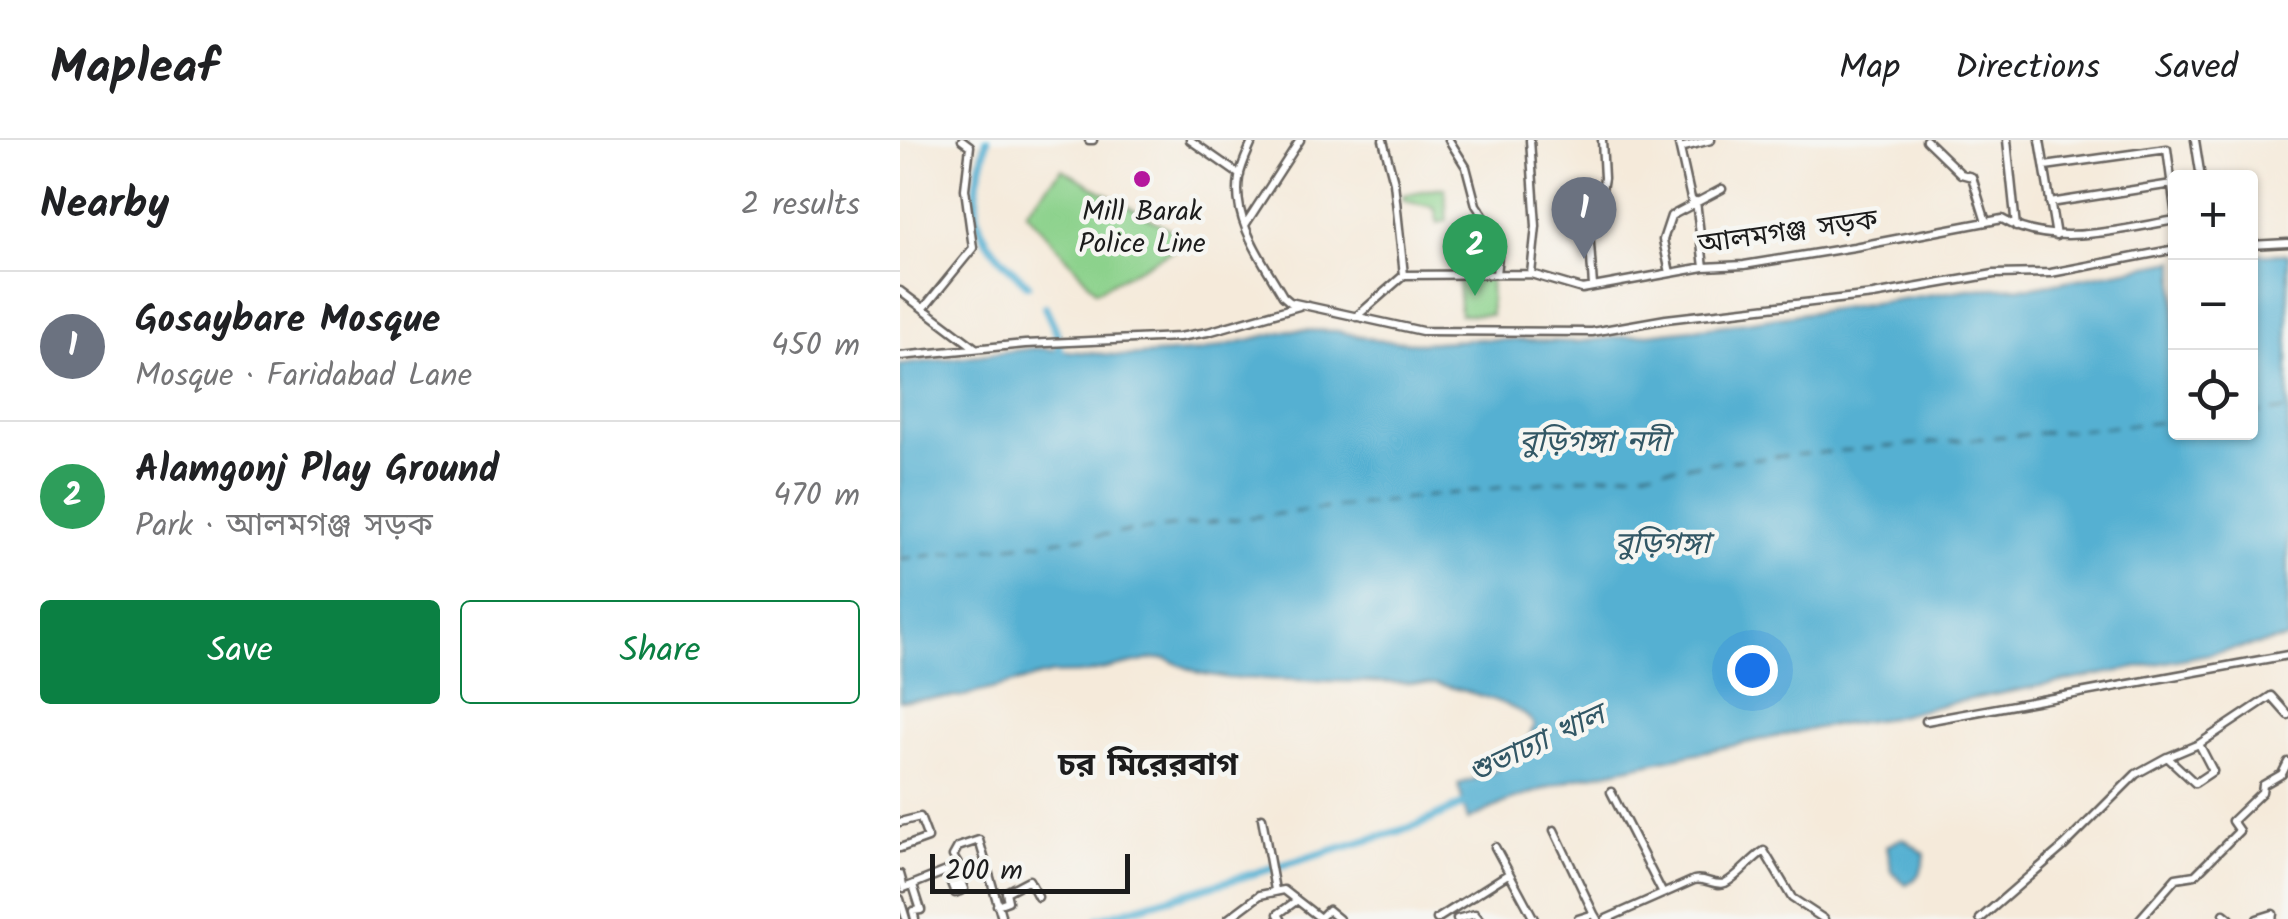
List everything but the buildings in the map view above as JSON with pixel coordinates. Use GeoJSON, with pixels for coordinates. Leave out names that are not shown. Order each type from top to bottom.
{"type":"FeatureCollection","features":[{"type":"Feature","properties":{"kind":"street"},"geometry":{"type":"LineString","coordinates":[[924,308],[973,248],[965,189],[970,146],[962,140]]}},
{"type":"Feature","properties":{"kind":"street"},"geometry":{"type":"LineString","coordinates":[[1190,140],[1240,175]]}},
{"type":"Feature","properties":{"kind":"street"},"geometry":{"type":"LineString","coordinates":[[1253,140],[1240,175],[1240,206],[1245,226],[1283,296],[1290,302],[1407,330],[1592,332],[1666,318],[1873,295],[1994,274],[2052,273],[2168,251]]}},
{"type":"Feature","properties":{"kind":"street"},"geometry":{"type":"LineString","coordinates":[[1245,226],[1300,140]]}},
{"type":"Feature","properties":{"kind":"street"},"geometry":{"type":"LineString","coordinates":[[1356,317],[1404,275],[1394,182],[1382,140]]}},
{"type":"Feature","properties":{"kind":"street"},"geometry":{"type":"LineString","coordinates":[[1449,140],[1466,167],[1476,205],[1494,232],[1496,274]]}},
{"type":"Feature","properties":{"kind":"street"},"geometry":{"type":"LineString","coordinates":[[1530,140],[1536,226],[1531,274]]}},
{"type":"Feature","properties":{"kind":"street"},"geometry":{"type":"LineString","coordinates":[[1593,286],[1590,230],[1604,178],[1602,140]]}},
{"type":"Feature","properties":{"kind":"street"},"geometry":{"type":"LineString","coordinates":[[1704,266],[1694,202],[1679,144],[1712,140]]}},
{"type":"Feature","properties":{"kind":"street"},"geometry":{"type":"LineString","coordinates":[[1926,140],[1961,174],[1972,177],[1986,222]]}},
{"type":"Feature","properties":{"kind":"street"},"geometry":{"type":"LineString","coordinates":[[2007,140],[2016,228]]}},
{"type":"Feature","properties":{"kind":"street"},"geometry":{"type":"LineString","coordinates":[[2040,140],[2056,236]]}},
{"type":"Feature","properties":{"kind":"street"},"geometry":{"type":"LineString","coordinates":[[2195,140],[2200,170]]}},
{"type":"Feature","properties":{"kind":"street"},"geometry":{"type":"LineString","coordinates":[[2045,166],[2167,149],[2170,170]]}},
{"type":"Feature","properties":{"kind":"street"},"geometry":{"type":"LineString","coordinates":[[2050,203],[2168,185]]}},
{"type":"Feature","properties":{"kind":"street"},"geometry":{"type":"LineString","coordinates":[[1670,273],[1664,249],[1671,216],[1722,189]]}},
{"type":"Feature","properties":{"kind":"street","name":"আলমগঞ্জ সড়ক"},"geometry":{"type":"LineString","coordinates":[[1404,275],[1531,274],[1573,288],[1704,266],[1744,264],[2002,220],[2016,228],[2056,236],[2168,220]]}},
{"type":"Feature","properties":{"kind":"street"},"geometry":{"type":"LineString","coordinates":[[2258,244],[2288,242]]}},
{"type":"Feature","properties":{"kind":"street"},"geometry":{"type":"LineString","coordinates":[[902,295],[974,348]]}},
{"type":"Feature","properties":{"kind":"street"},"geometry":{"type":"LineString","coordinates":[[900,356],[1025,344],[1151,340],[1208,332],[1305,306]]}},
{"type":"Feature","properties":{"kind":"street"},"geometry":{"type":"LineString","coordinates":[[1926,721],[2288,655]]}},
{"type":"Feature","properties":{"kind":"street"},"geometry":{"type":"LineString","coordinates":[[1980,919],[2064,846],[2136,774],[2199,744],[2271,696],[2288,715]]}},
{"type":"Feature","properties":{"kind":"street"},"geometry":{"type":"LineString","coordinates":[[2168,757],[2195,783],[2214,770],[2199,744]]}},
{"type":"Feature","properties":{"kind":"street"},"geometry":{"type":"LineString","coordinates":[[2140,919],[2176,878],[2195,875],[2240,831],[2232,820],[2262,792],[2262,785],[2282,774],[2288,762]]}},
{"type":"Feature","properties":{"kind":"street"},"geometry":{"type":"LineString","coordinates":[[1611,792],[1662,892]]}},
{"type":"Feature","properties":{"kind":"street"},"geometry":{"type":"LineString","coordinates":[[900,822],[920,817],[928,838],[900,848]]}},
{"type":"Feature","properties":{"kind":"street"},"geometry":{"type":"LineString","coordinates":[[1262,822],[1275,887]]}},
{"type":"Feature","properties":{"kind":"street"},"geometry":{"type":"LineString","coordinates":[[1554,830],[1595,916],[1578,919]]}},
{"type":"Feature","properties":{"kind":"street"},"geometry":{"type":"LineString","coordinates":[[900,874],[904,888],[952,871],[958,866],[953,856],[958,847],[979,840],[1001,915]]}},
{"type":"Feature","properties":{"kind":"street"},"geometry":{"type":"LineString","coordinates":[[1495,847],[1534,919]]}},
{"type":"Feature","properties":{"kind":"street"},"geometry":{"type":"LineString","coordinates":[[1606,919],[1662,892],[1704,878],[1716,884],[1725,883],[1764,851],[1792,898],[1824,919]]}},
{"type":"Feature","properties":{"kind":"street"},"geometry":{"type":"LineString","coordinates":[[952,871],[964,889],[960,891]]}},
{"type":"Feature","properties":{"kind":"street"},"geometry":{"type":"LineString","coordinates":[[1437,919],[1508,874]]}},
{"type":"Feature","properties":{"kind":"street"},"geometry":{"type":"LineString","coordinates":[[997,905],[1008,901],[1006,892],[1029,880],[1038,897]]}},
{"type":"Feature","properties":{"kind":"street"},"geometry":{"type":"LineString","coordinates":[[908,918],[913,911],[920,910],[913,885]]}},
{"type":"Feature","properties":{"kind":"street"},"geometry":{"type":"LineString","coordinates":[[1228,919],[1246,902],[1275,887],[1320,918],[1328,910],[1339,919]]}},
{"type":"Feature","properties":{"kind":"street"},"geometry":{"type":"LineString","coordinates":[[900,899],[908,918]]}},
{"type":"Feature","properties":{"kind":"street"},"geometry":{"type":"LineString","coordinates":[[1281,919],[1278,914],[1296,902]]}},
{"type":"Feature","properties":{"kind":"street"},"geometry":{"type":"LineString","coordinates":[[1457,919],[1475,914],[1479,919]]}},
{"type":"Feature","properties":{"kind":"street"},"geometry":{"type":"LineString","coordinates":[[2257,919],[2273,914],[2272,919]]}},
{"type":"Feature","properties":{"kind":"green space"},"geometry":{"type":"Polygon","coordinates":[[[1062,169],[1190,241],[1096,291],[1026,211],[1062,169]]]}},
{"type":"Feature","properties":{"kind":"green space"},"geometry":{"type":"Polygon","coordinates":[[[1445,188],[1447,221],[1438,223],[1434,207],[1404,201],[1403,195],[1445,188]]]}},
{"type":"Feature","properties":{"kind":"green space"},"geometry":{"type":"Polygon","coordinates":[[[1458,277],[1490,277],[1491,315],[1460,314],[1458,277]]]}},
{"type":"Feature","properties":{"kind":"water","name":"বুড়িগঙ্গা"},"geometry":{"type":"Polygon","coordinates":[[[2258,254],[2288,254],[2288,639],[1890,718],[1822,727],[1573,779],[1468,820],[1458,784],[1505,765],[1522,749],[1534,725],[1505,705],[1436,684],[1227,678],[1199,673],[1166,659],[1153,659],[1087,673],[1050,674],[960,697],[900,701],[900,365],[1035,348],[1126,356],[1201,351],[1290,330],[1337,331],[1376,340],[1422,343],[1479,339],[1575,342],[1718,326],[1968,289],[2034,287],[2168,262],[2168,440],[2258,440],[2258,254]]]}},
{"type":"Feature","properties":{"kind":"water"},"geometry":{"type":"Polygon","coordinates":[[[1903,838],[1925,854],[1920,872],[1906,885],[1892,872],[1887,846],[1903,838]]]}},
{"type":"Feature","properties":{"kind":"waterway"},"geometry":{"type":"LineString","coordinates":[[987,140],[977,187],[978,221],[994,250],[1028,285]]}},
{"type":"Feature","properties":{"kind":"waterway"},"geometry":{"type":"LineString","coordinates":[[1045,307],[1062,359]]}},
{"type":"Feature","properties":{"kind":"waterway","name":"শুভাঢ্যা খাল"},"geometry":{"type":"LineString","coordinates":[[1098,919],[1416,826],[1470,801]]}},
{"type":"Feature","properties":{"kind":"ferry route"},"geometry":{"type":"LineString","coordinates":[[2258,413],[2288,410]]}},
{"type":"Feature","properties":{"kind":"ferry route"},"geometry":{"type":"LineString","coordinates":[[900,559],[1716,462],[2168,422]]}},
{"type":"Feature","properties":{"kind":"place","name":"Mill Barak Police Line"},"geometry":{"type":"Point","coordinates":[1142,179]}},
{"type":"Feature","properties":{"kind":"place","name":"Gosaybare Mosque"},"geometry":{"type":"Point","coordinates":[1584,259]}},
{"type":"Feature","properties":{"kind":"place","name":"Alamgonj Play Ground"},"geometry":{"type":"Point","coordinates":[1475,296]}},
{"type":"Feature","properties":{"kind":"district","name":"চর মিরেরবাগ"},"geometry":{"type":"Point","coordinates":[1148,766]}},
{"type":"Feature","properties":{"kind":"water label","name":"বুড়িগঙ্গা নদী"},"geometry":{"type":"Point","coordinates":[1594,443]}}]}
